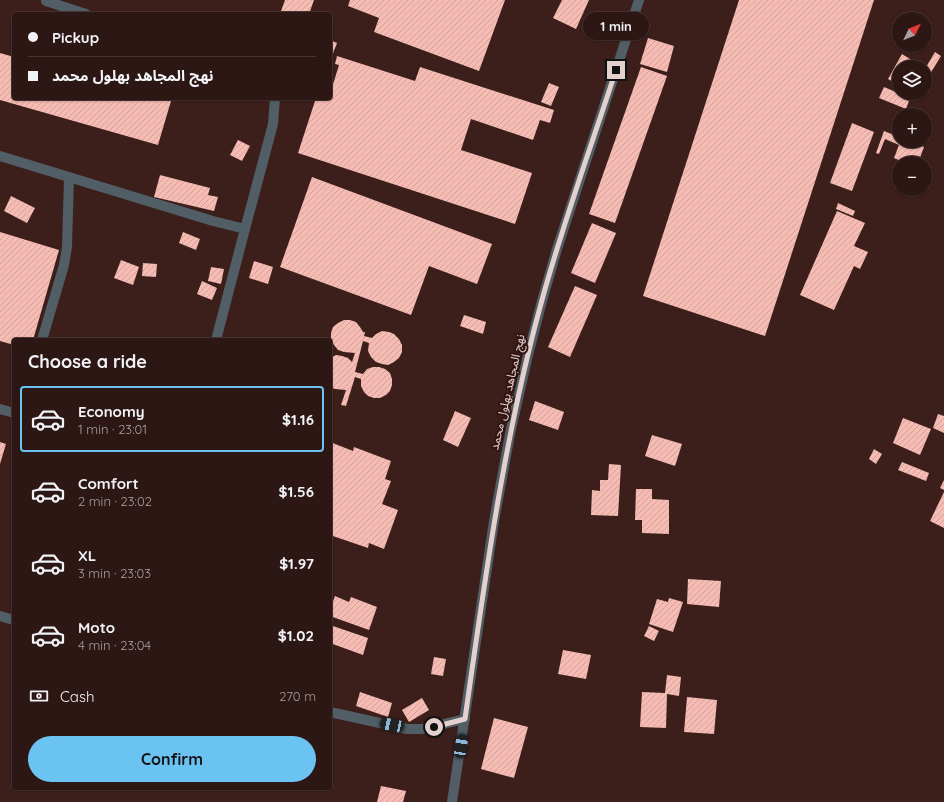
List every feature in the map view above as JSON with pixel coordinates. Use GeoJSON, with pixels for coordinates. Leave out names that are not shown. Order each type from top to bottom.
{"type":"FeatureCollection","features":[{"type":"Feature","properties":{"kind":"street"},"geometry":{"type":"LineString","coordinates":[[44,0],[80,12]]}},
{"type":"Feature","properties":{"kind":"street","name":"نهج المجاهد بهلول محمد"},"geometry":{"type":"LineString","coordinates":[[452,802],[494,521],[510,434],[528,356],[557,249],[639,0]]}},
{"type":"Feature","properties":{"kind":"street"},"geometry":{"type":"LineString","coordinates":[[217,338],[273,124],[275,100]]}},
{"type":"Feature","properties":{"kind":"street"},"geometry":{"type":"LineString","coordinates":[[0,156],[213,221],[245,229]]}},
{"type":"Feature","properties":{"kind":"street"},"geometry":{"type":"LineString","coordinates":[[43,338],[64,266],[67,247],[69,177]]}},
{"type":"Feature","properties":{"kind":"street"},"geometry":{"type":"LineString","coordinates":[[0,409],[12,412]]}},
{"type":"Feature","properties":{"kind":"street"},"geometry":{"type":"LineString","coordinates":[[0,616],[12,619]]}},
{"type":"Feature","properties":{"kind":"street"},"geometry":{"type":"LineString","coordinates":[[332,712],[407,729],[422,729],[465,719]]}},
{"type":"Feature","properties":{"kind":"building"},"geometry":{"type":"Polygon","coordinates":[[[285,0],[314,0],[310,12],[281,12],[285,0]]]}},
{"type":"Feature","properties":{"kind":"building"},"geometry":{"type":"Polygon","coordinates":[[[350,0],[505,0],[479,71],[374,32],[379,18],[348,6],[350,0]]]}},
{"type":"Feature","properties":{"kind":"building"},"geometry":{"type":"Polygon","coordinates":[[[562,0],[589,0],[576,29],[553,18],[562,0]]]}},
{"type":"Feature","properties":{"kind":"building"},"geometry":{"type":"Polygon","coordinates":[[[739,0],[874,0],[765,336],[643,296],[739,0]]]}},
{"type":"Feature","properties":{"kind":"building"},"geometry":{"type":"Polygon","coordinates":[[[648,38],[674,46],[667,72],[640,64],[648,38]]]}},
{"type":"Feature","properties":{"kind":"building"},"geometry":{"type":"Polygon","coordinates":[[[332,41],[337,43],[332,56],[332,41]]]}},
{"type":"Feature","properties":{"kind":"building"},"geometry":{"type":"Polygon","coordinates":[[[935,52],[941,56],[932,71],[932,60],[930,60],[935,52]]]}},
{"type":"Feature","properties":{"kind":"building"},"geometry":{"type":"Polygon","coordinates":[[[0,53],[12,56],[12,100],[171,101],[158,145],[0,100],[0,53]]]}},
{"type":"Feature","properties":{"kind":"building"},"geometry":{"type":"Polygon","coordinates":[[[902,54],[912,60],[899,60],[902,54]]]}},
{"type":"Feature","properties":{"kind":"building"},"geometry":{"type":"Polygon","coordinates":[[[337,56],[415,81],[420,67],[554,110],[550,123],[540,120],[533,140],[471,119],[461,150],[532,173],[515,224],[298,153],[315,100],[332,100],[332,88],[339,65],[335,64],[337,56]]]}},
{"type":"Feature","properties":{"kind":"building"},"geometry":{"type":"Polygon","coordinates":[[[641,67],[667,76],[615,223],[589,214],[641,67]]]}},
{"type":"Feature","properties":{"kind":"building"},"geometry":{"type":"Polygon","coordinates":[[[892,72],[892,81],[888,79],[892,72]]]}},
{"type":"Feature","properties":{"kind":"building"},"geometry":{"type":"Polygon","coordinates":[[[549,83],[559,87],[551,106],[541,102],[549,83]]]}},
{"type":"Feature","properties":{"kind":"building"},"geometry":{"type":"Polygon","coordinates":[[[884,87],[892,90],[892,100],[909,100],[906,108],[904,108],[879,98],[884,87]]]}},
{"type":"Feature","properties":{"kind":"building"},"geometry":{"type":"Polygon","coordinates":[[[852,123],[874,132],[852,191],[830,183],[852,123]]]}},
{"type":"Feature","properties":{"kind":"building"},"geometry":{"type":"Polygon","coordinates":[[[884,131],[892,134],[892,142],[885,139],[879,154],[876,153],[884,131]]]}},
{"type":"Feature","properties":{"kind":"building"},"geometry":{"type":"Polygon","coordinates":[[[238,140],[250,146],[242,161],[230,155],[238,140]]]}},
{"type":"Feature","properties":{"kind":"building"},"geometry":{"type":"Polygon","coordinates":[[[898,148],[924,148],[921,156],[895,156],[898,148]]]}},
{"type":"Feature","properties":{"kind":"building"},"geometry":{"type":"Polygon","coordinates":[[[160,175],[210,188],[208,195],[218,197],[214,211],[154,197],[160,175]]]}},
{"type":"Feature","properties":{"kind":"building"},"geometry":{"type":"Polygon","coordinates":[[[312,177],[492,244],[477,284],[429,266],[411,315],[280,267],[312,177]]]}},
{"type":"Feature","properties":{"kind":"building"},"geometry":{"type":"Polygon","coordinates":[[[11,196],[35,208],[27,223],[4,211],[11,196]]]}},
{"type":"Feature","properties":{"kind":"building"},"geometry":{"type":"Polygon","coordinates":[[[838,203],[855,211],[853,216],[836,209],[838,203]]]}},
{"type":"Feature","properties":{"kind":"building"},"geometry":{"type":"Polygon","coordinates":[[[837,211],[865,223],[854,246],[868,252],[860,269],[854,266],[834,310],[800,295],[837,211]]]}},
{"type":"Feature","properties":{"kind":"building"},"geometry":{"type":"Polygon","coordinates":[[[592,223],[616,233],[595,283],[571,273],[592,223]]]}},
{"type":"Feature","properties":{"kind":"building"},"geometry":{"type":"Polygon","coordinates":[[[0,232],[59,250],[34,338],[12,338],[12,344],[0,341],[0,232]]]}},
{"type":"Feature","properties":{"kind":"building"},"geometry":{"type":"Polygon","coordinates":[[[183,232],[200,239],[196,250],[179,243],[183,232]]]}},
{"type":"Feature","properties":{"kind":"building"},"geometry":{"type":"Polygon","coordinates":[[[121,260],[139,267],[133,285],[114,278],[121,260]]]}},
{"type":"Feature","properties":{"kind":"building"},"geometry":{"type":"Polygon","coordinates":[[[254,261],[273,267],[268,284],[249,278],[254,261]]]}},
{"type":"Feature","properties":{"kind":"building"},"geometry":{"type":"Polygon","coordinates":[[[143,263],[157,264],[156,277],[142,276],[143,263]]]}},
{"type":"Feature","properties":{"kind":"building"},"geometry":{"type":"Polygon","coordinates":[[[211,267],[224,269],[221,284],[208,281],[211,267]]]}},
{"type":"Feature","properties":{"kind":"building"},"geometry":{"type":"Polygon","coordinates":[[[202,281],[217,288],[212,300],[197,294],[202,281]]]}},
{"type":"Feature","properties":{"kind":"building"},"geometry":{"type":"Polygon","coordinates":[[[575,286],[597,295],[570,357],[548,347],[575,286]]]}},
{"type":"Feature","properties":{"kind":"building"},"geometry":{"type":"Polygon","coordinates":[[[464,315],[486,322],[483,334],[460,326],[464,315]]]}},
{"type":"Feature","properties":{"kind":"building"},"geometry":{"type":"Polygon","coordinates":[[[344,320],[356,322],[363,332],[365,332],[364,336],[372,338],[382,331],[394,334],[399,339],[402,345],[402,352],[399,358],[388,365],[376,362],[368,351],[369,343],[363,341],[355,372],[363,374],[367,369],[373,367],[385,369],[390,373],[392,379],[390,391],[386,395],[380,398],[368,396],[361,386],[361,379],[355,377],[346,406],[341,405],[346,390],[332,388],[332,357],[336,355],[342,356],[348,358],[352,362],[355,353],[338,350],[334,345],[331,338],[331,333],[333,327],[344,320]]]}},
{"type":"Feature","properties":{"kind":"building"},"geometry":{"type":"Polygon","coordinates":[[[535,401],[564,412],[558,430],[529,420],[535,401]]]}},
{"type":"Feature","properties":{"kind":"building"},"geometry":{"type":"Polygon","coordinates":[[[455,411],[471,418],[458,447],[443,440],[455,411]]]}},
{"type":"Feature","properties":{"kind":"building"},"geometry":{"type":"Polygon","coordinates":[[[938,414],[944,416],[944,433],[933,428],[938,414]]]}},
{"type":"Feature","properties":{"kind":"building"},"geometry":{"type":"Polygon","coordinates":[[[903,418],[931,429],[920,455],[893,443],[903,418]]]}},
{"type":"Feature","properties":{"kind":"building"},"geometry":{"type":"Polygon","coordinates":[[[652,435],[682,444],[675,466],[645,456],[652,435]]]}},
{"type":"Feature","properties":{"kind":"building"},"geometry":{"type":"Polygon","coordinates":[[[0,442],[6,444],[0,464],[0,442]]]}},
{"type":"Feature","properties":{"kind":"building"},"geometry":{"type":"Polygon","coordinates":[[[332,443],[353,451],[354,447],[391,461],[385,479],[391,481],[382,504],[398,510],[384,549],[369,543],[368,548],[332,536],[332,443]]]}},
{"type":"Feature","properties":{"kind":"building"},"geometry":{"type":"Polygon","coordinates":[[[874,449],[882,454],[876,464],[869,459],[874,449]]]}},
{"type":"Feature","properties":{"kind":"building"},"geometry":{"type":"Polygon","coordinates":[[[902,462],[929,473],[926,481],[898,470],[902,462]]]}},
{"type":"Feature","properties":{"kind":"building"},"geometry":{"type":"Polygon","coordinates":[[[609,464],[621,465],[618,516],[591,515],[592,490],[600,491],[600,480],[608,480],[609,464]]]}},
{"type":"Feature","properties":{"kind":"building"},"geometry":{"type":"Polygon","coordinates":[[[944,480],[944,490],[940,488],[944,480]]]}},
{"type":"Feature","properties":{"kind":"building"},"geometry":{"type":"Polygon","coordinates":[[[636,489],[652,489],[652,499],[669,500],[669,534],[642,533],[642,520],[635,520],[636,489]]]}},
{"type":"Feature","properties":{"kind":"building"},"geometry":{"type":"Polygon","coordinates":[[[944,492],[944,528],[930,521],[944,492]]]}},
{"type":"Feature","properties":{"kind":"building"},"geometry":{"type":"Polygon","coordinates":[[[688,579],[721,581],[719,607],[687,604],[688,579]]]}},
{"type":"Feature","properties":{"kind":"building"},"geometry":{"type":"Polygon","coordinates":[[[335,596],[349,602],[351,597],[377,607],[369,630],[332,617],[332,604],[335,596]]]}},
{"type":"Feature","properties":{"kind":"building"},"geometry":{"type":"Polygon","coordinates":[[[669,598],[683,602],[673,632],[649,624],[657,599],[668,602],[669,598]]]}},
{"type":"Feature","properties":{"kind":"building"},"geometry":{"type":"Polygon","coordinates":[[[332,626],[368,638],[363,655],[332,644],[332,626]]]}},
{"type":"Feature","properties":{"kind":"building"},"geometry":{"type":"Polygon","coordinates":[[[649,626],[659,631],[654,641],[644,636],[649,626]]]}},
{"type":"Feature","properties":{"kind":"building"},"geometry":{"type":"Polygon","coordinates":[[[563,650],[591,655],[586,679],[558,674],[563,650]]]}},
{"type":"Feature","properties":{"kind":"building"},"geometry":{"type":"Polygon","coordinates":[[[434,657],[446,659],[443,676],[431,674],[434,657]]]}},
{"type":"Feature","properties":{"kind":"building"},"geometry":{"type":"Polygon","coordinates":[[[667,675],[681,677],[679,696],[667,694],[666,728],[640,727],[642,692],[665,693],[667,675]]]}},
{"type":"Feature","properties":{"kind":"building"},"geometry":{"type":"Polygon","coordinates":[[[360,692],[392,703],[388,717],[356,706],[360,692]]]}},
{"type":"Feature","properties":{"kind":"building"},"geometry":{"type":"Polygon","coordinates":[[[687,697],[717,700],[714,734],[684,732],[687,697]]]}},
{"type":"Feature","properties":{"kind":"building"},"geometry":{"type":"Polygon","coordinates":[[[422,698],[429,710],[409,722],[402,710],[422,698]]]}},
{"type":"Feature","properties":{"kind":"building"},"geometry":{"type":"Polygon","coordinates":[[[494,718],[528,727],[514,778],[481,769],[494,718]]]}},
{"type":"Feature","properties":{"kind":"building"},"geometry":{"type":"Polygon","coordinates":[[[381,786],[406,791],[403,802],[377,802],[381,786]]]}},
{"type":"Feature","properties":{"kind":"route"},"geometry":{"type":"LineString","coordinates":[[434,727],[465,719],[494,521],[510,434],[522,382],[553,262],[616,70]]}}]}
